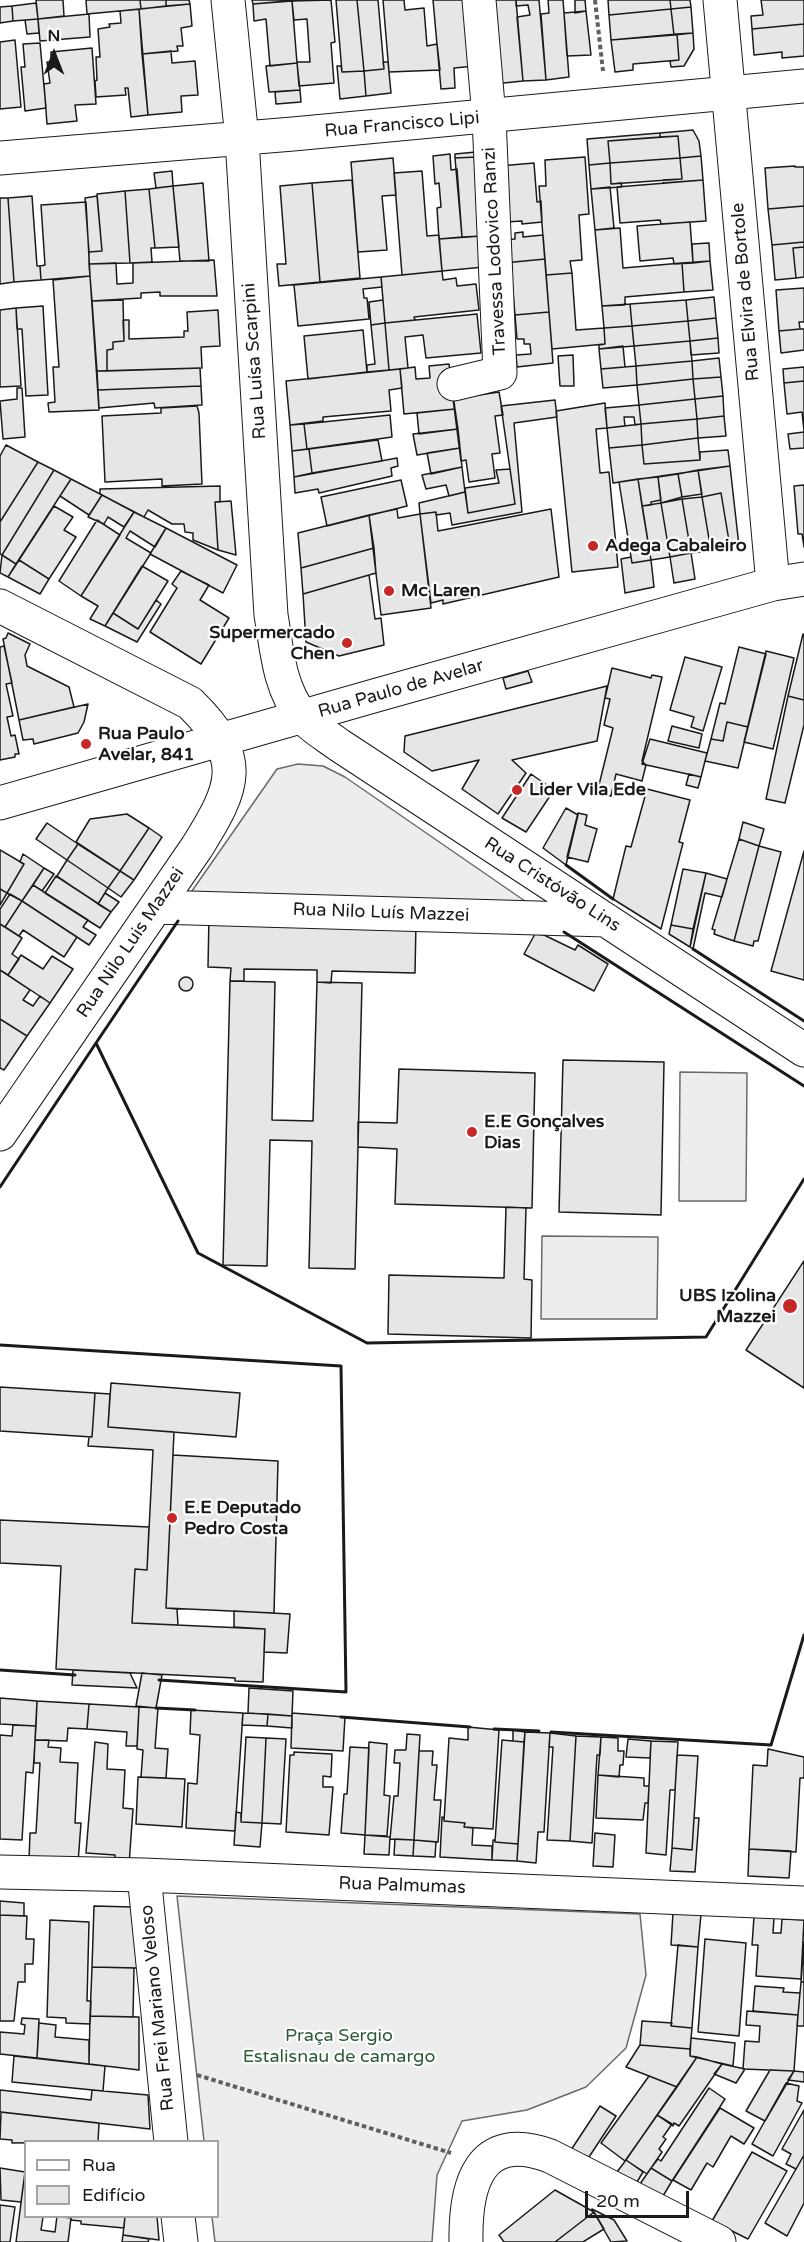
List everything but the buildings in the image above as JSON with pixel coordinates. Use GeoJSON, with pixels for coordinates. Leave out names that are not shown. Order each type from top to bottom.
{"type":"FeatureCollection","features":[{"type":"Feature","properties":{"kind":"street","name":"Rua Luísa Scarpini"},"geometry":{"type":"LineString","coordinates":[[228,0],[242,139],[271,615],[280,669],[286,688],[303,717]]}},
{"type":"Feature","properties":{"kind":"street"},"geometry":{"type":"LineString","coordinates":[[479,0],[489,117]]}},
{"type":"Feature","properties":{"kind":"street","name":"Rua Elvira de Bortole"},"geometry":{"type":"LineString","coordinates":[[720,0],[729,93],[788,582]]}},
{"type":"Feature","properties":{"kind":"street","name":"Rua Francisco Lipi"},"geometry":{"type":"LineString","coordinates":[[0,158],[489,117],[804,86]]}},
{"type":"Feature","properties":{"kind":"street","name":"Travessa Lodovico Ranzi"},"geometry":{"type":"LineString","coordinates":[[454,384],[500,373],[489,117]]}},
{"type":"Feature","properties":{"kind":"street","name":"Rua Paulo de Avelar"},"geometry":{"type":"LineString","coordinates":[[0,803],[788,582]]}},
{"type":"Feature","properties":{"kind":"street"},"geometry":{"type":"LineString","coordinates":[[0,606],[190,703],[208,720],[222,740]]}},
{"type":"Feature","properties":{"kind":"street","name":"Rua Cristóvão Lins"},"geometry":{"type":"LineString","coordinates":[[303,717],[339,745],[804,1050]]}},
{"type":"Feature","properties":{"kind":"street","name":"Rua Nilo Luis Mazzei"},"geometry":{"type":"LineString","coordinates":[[0,1134],[216,817],[228,792],[229,779],[222,740]]}},
{"type":"Feature","properties":{"kind":"street","name":"Rua Nilo Luís Mazzei"},"geometry":{"type":"LineString","coordinates":[[156,906],[606,920]]}},
{"type":"Feature","properties":{"kind":"street","name":"Rua Palmumas"},"geometry":{"type":"LineString","coordinates":[[0,1872],[144,1875],[804,1903]]}},
{"type":"Feature","properties":{"kind":"street","name":"Rua Frei Mariano Veloso"},"geometry":{"type":"LineString","coordinates":[[144,1875],[171,2140]]}},
{"type":"Feature","properties":{"kind":"street"},"geometry":{"type":"LineString","coordinates":[[465,2242],[465,2216],[470,2189],[483,2163],[507,2151],[537,2151],[719,2242]]}},
{"type":"Feature","properties":{"kind":"street"},"geometry":{"type":"LineString","coordinates":[[178,2218],[181,2242]]}},
{"type":"Feature","properties":{"kind":"path"},"geometry":{"type":"LineString","coordinates":[[595,0],[607,104]]}},
{"type":"Feature","properties":{"kind":"path"},"geometry":{"type":"LineString","coordinates":[[165,2065],[483,2163]]}},
{"type":"Feature","properties":{"kind":"shaded area"},"geometry":{"type":"Polygon","coordinates":[[[298,764],[323,766],[345,777],[538,910],[185,901],[277,769],[298,764]]]}},
{"type":"Feature","properties":{"kind":"shaded area"},"geometry":{"type":"Polygon","coordinates":[[[680,1072],[747,1073],[746,1201],[679,1201],[680,1072]]]}},
{"type":"Feature","properties":{"kind":"shaded area"},"geometry":{"type":"Polygon","coordinates":[[[542,1236],[658,1237],[657,1319],[541,1319],[542,1236]]]}},
{"type":"Feature","properties":{"kind":"shaded area","name":"Praça Sergio Estalisnau de camargo"},"geometry":{"type":"Polygon","coordinates":[[[177,1896],[640,1914],[646,1975],[626,2048],[586,2087],[527,2110],[462,2121],[437,2175],[432,2242],[215,2242],[212,2218],[219,2218],[219,2140],[204,2140],[177,1896]]]}},
{"type":"Feature","properties":{"kind":"wall"},"geometry":{"type":"LineString","coordinates":[[566,865],[613,899]]}},
{"type":"Feature","properties":{"kind":"wall"},"geometry":{"type":"LineString","coordinates":[[178,921],[96,1043],[198,1253],[367,1343],[706,1337],[804,1179]]}},
{"type":"Feature","properties":{"kind":"wall"},"geometry":{"type":"LineString","coordinates":[[564,932],[804,1086]]}},
{"type":"Feature","properties":{"kind":"wall"},"geometry":{"type":"LineString","coordinates":[[693,949],[804,1021]]}},
{"type":"Feature","properties":{"kind":"wall"},"geometry":{"type":"LineString","coordinates":[[0,1187],[96,1043]]}},
{"type":"Feature","properties":{"kind":"wall"},"geometry":{"type":"LineString","coordinates":[[0,1345],[341,1366],[346,1692],[159,1680]]}},
{"type":"Feature","properties":{"kind":"wall"},"geometry":{"type":"LineString","coordinates":[[551,1732],[771,1745],[804,1635]]}},
{"type":"Feature","properties":{"kind":"wall"},"geometry":{"type":"LineString","coordinates":[[0,1670],[75,1675]]}},
{"type":"Feature","properties":{"kind":"wall"},"geometry":{"type":"LineString","coordinates":[[156,1708],[195,1710]]}},
{"type":"Feature","properties":{"kind":"wall"},"geometry":{"type":"LineString","coordinates":[[341,1717],[470,1727]]}},
{"type":"Feature","properties":{"kind":"wall"},"geometry":{"type":"LineString","coordinates":[[494,1729],[539,1731]]}},
{"type":"Feature","properties":{"kind":"place","name":"Adega Cabaleiro"},"geometry":{"type":"Point","coordinates":[593,546]}},
{"type":"Feature","properties":{"kind":"place","name":"Mc Laren"},"geometry":{"type":"Point","coordinates":[389,591]}},
{"type":"Feature","properties":{"kind":"place","name":"Supermercado Chen"},"geometry":{"type":"Point","coordinates":[347,643]}},
{"type":"Feature","properties":{"kind":"place","name":"Rua Paulo Avelar, 841"},"geometry":{"type":"Point","coordinates":[86,744]}},
{"type":"Feature","properties":{"kind":"place","name":"Lider Vila Ede"},"geometry":{"type":"Point","coordinates":[517,790]}},
{"type":"Feature","properties":{"kind":"place","name":"E.E Gonçalves Dias"},"geometry":{"type":"Point","coordinates":[472,1132]}},
{"type":"Feature","properties":{"kind":"place","name":"UBS Izolina Mazzei"},"geometry":{"type":"Point","coordinates":[790,1306]}},
{"type":"Feature","properties":{"kind":"place","name":"E.E Deputado Pedro Costa"},"geometry":{"type":"Point","coordinates":[172,1518]}}]}
